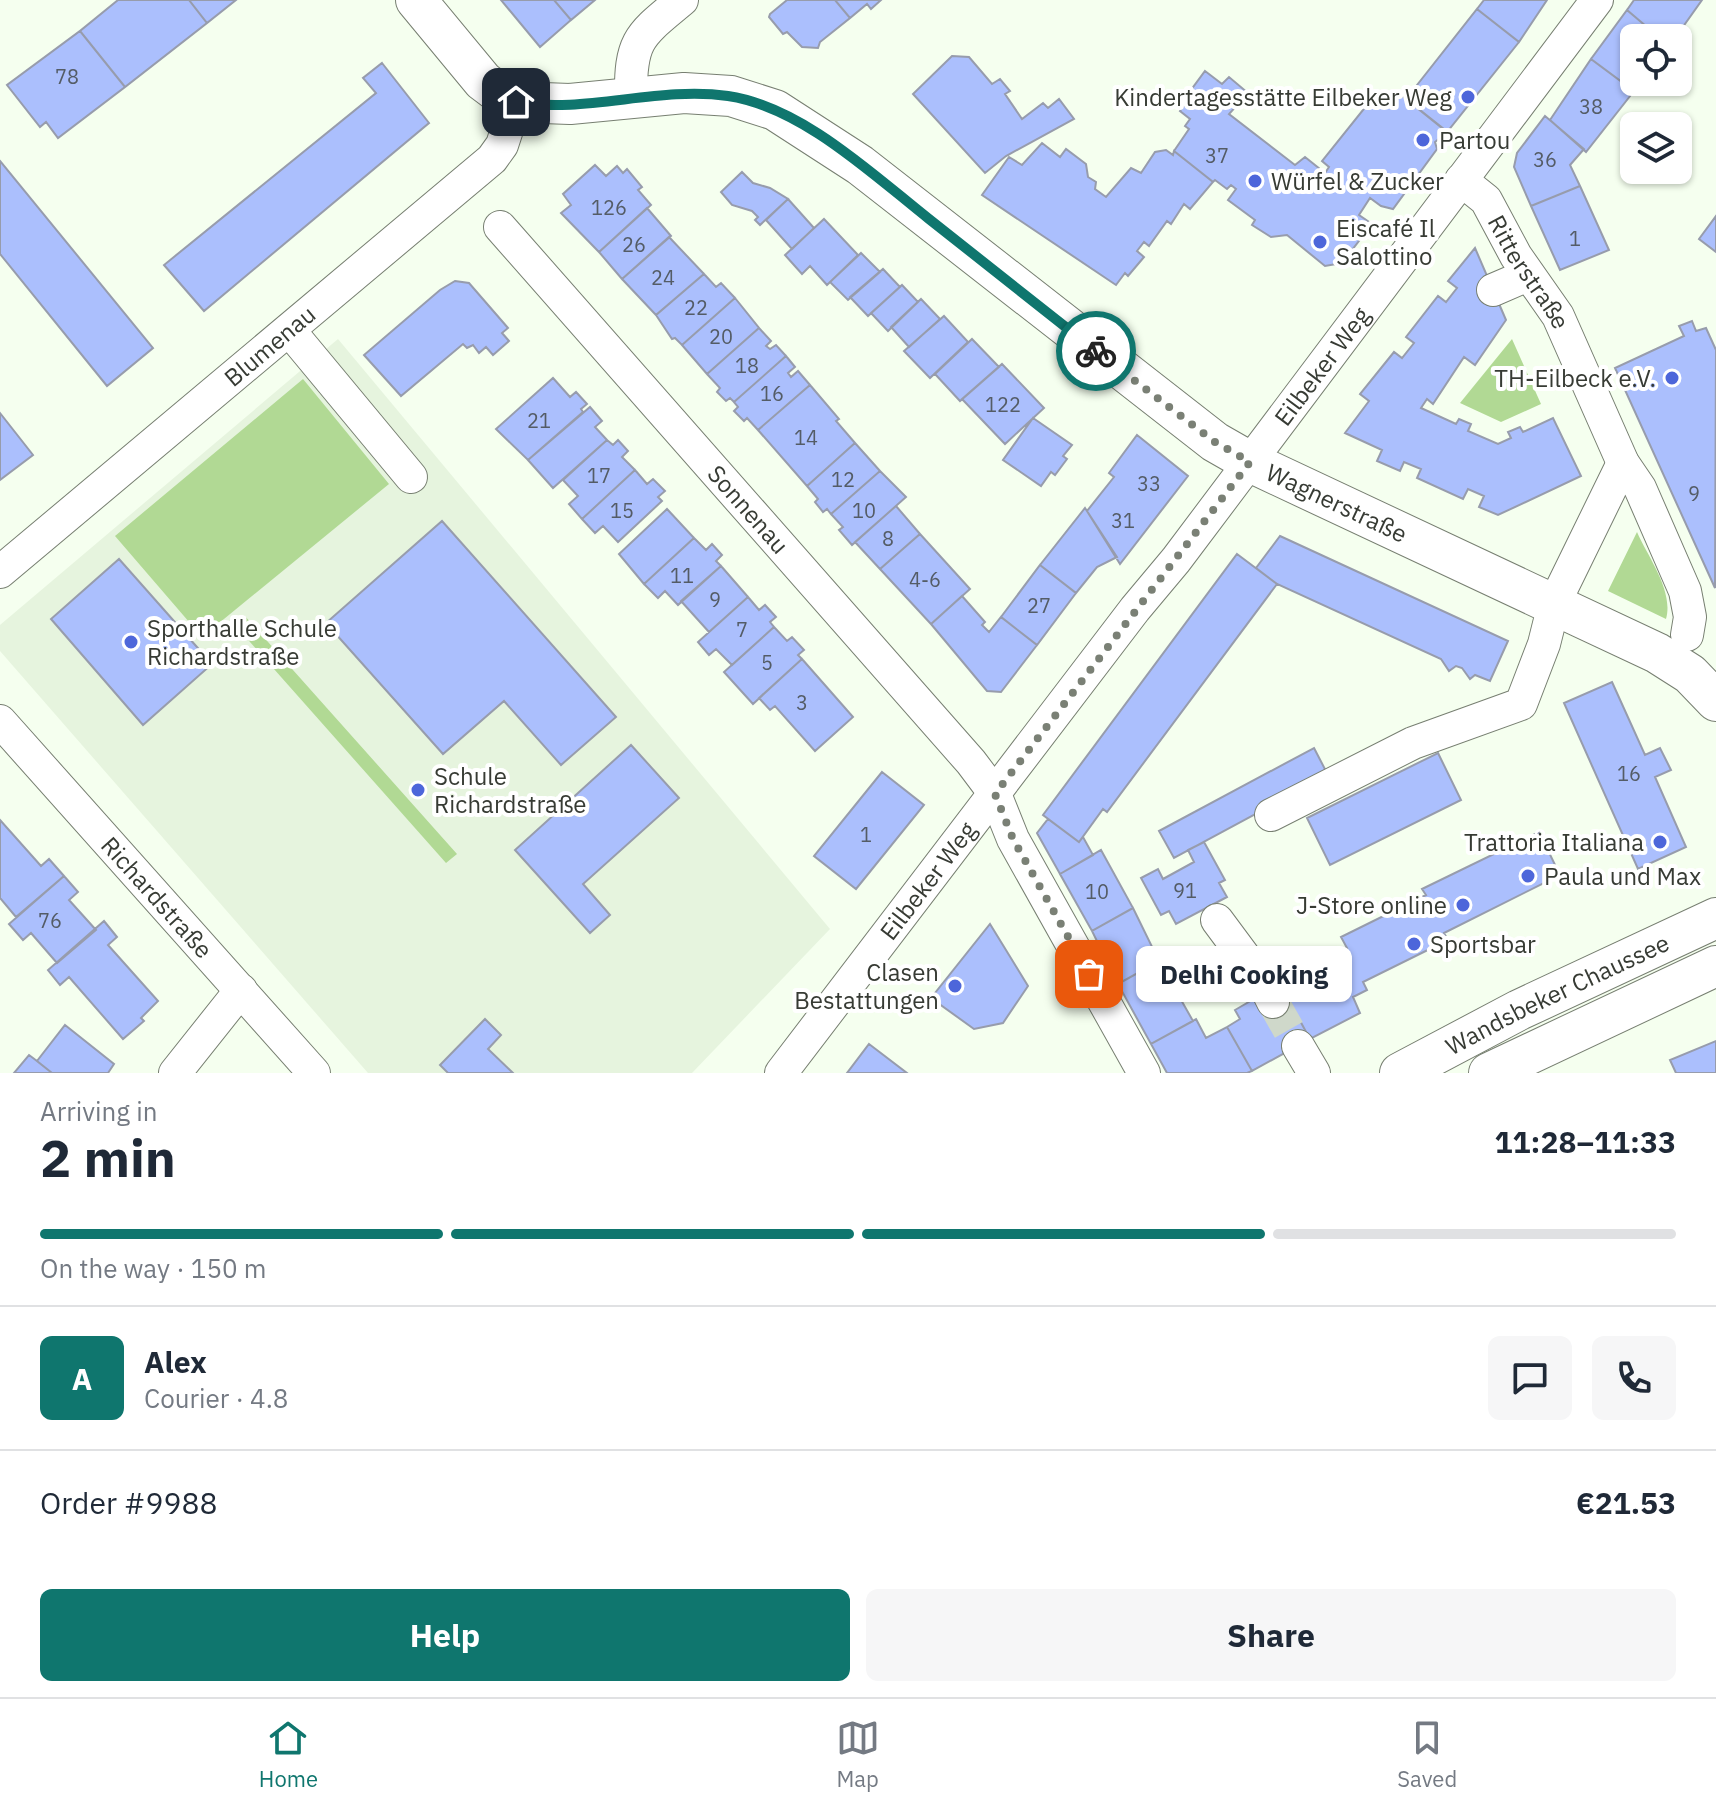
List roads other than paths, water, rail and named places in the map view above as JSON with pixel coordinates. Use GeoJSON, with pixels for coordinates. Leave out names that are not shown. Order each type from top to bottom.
{"type":"FeatureCollection","features":[{"type":"Feature","properties":{"kind":"main road","name":"Wagnerstraße"},"geometry":{"type":"LineString","coordinates":[[416,0],[483,81],[516,102],[548,105],[684,93],[731,96],[775,110],[860,165],[1198,429],[1250,462],[1634,641],[1681,649]]}},
{"type":"Feature","properties":{"kind":"main road"},"geometry":{"type":"LineString","coordinates":[[1681,649],[1716,701]]}},
{"type":"Feature","properties":{"kind":"main road","name":"Wandsbeker Chaussee"},"geometry":{"type":"LineString","coordinates":[[1400,1073],[1519,1010],[1716,918]]}},
{"type":"Feature","properties":{"kind":"main road","name":"Wandsbeker Chaussee"},"geometry":{"type":"LineString","coordinates":[[1489,1073],[1716,966]]}},
{"type":"Feature","properties":{"kind":"street"},"geometry":{"type":"LineString","coordinates":[[631,97],[631,69],[637,45],[651,27],[682,0]]}},
{"type":"Feature","properties":{"kind":"street","name":"Eilbeker Weg"},"geometry":{"type":"LineString","coordinates":[[781,1073],[1250,462],[1597,0]]}},
{"type":"Feature","properties":{"kind":"street","name":"Blumenau"},"geometry":{"type":"LineString","coordinates":[[0,572],[492,159],[502,145],[516,102]]}},
{"type":"Feature","properties":{"kind":"street","name":"Ritterstraße"},"geometry":{"type":"LineString","coordinates":[[1461,180],[1486,200],[1528,275],[1558,316],[1623,463],[1640,488],[1685,591],[1690,617],[1681,649]]}},
{"type":"Feature","properties":{"kind":"street","name":"Sonnenau"},"geometry":{"type":"LineString","coordinates":[[500,227],[961,750],[995,794],[1013,839],[1144,1073]]}},
{"type":"Feature","properties":{"kind":"street"},"geometry":{"type":"LineString","coordinates":[[1493,290],[1528,275]]}},
{"type":"Feature","properties":{"kind":"street"},"geometry":{"type":"LineString","coordinates":[[289,330],[411,477]]}},
{"type":"Feature","properties":{"kind":"street"},"geometry":{"type":"LineString","coordinates":[[1271,815],[1413,743],[1521,704],[1544,644],[1554,604],[1623,463]]}},
{"type":"Feature","properties":{"kind":"street","name":"Richardstraße"},"geometry":{"type":"LineString","coordinates":[[0,721],[314,1073]]}},
{"type":"Feature","properties":{"kind":"street"},"geometry":{"type":"LineString","coordinates":[[1217,920],[1263,982],[1273,1002]]}},
{"type":"Feature","properties":{"kind":"street"},"geometry":{"type":"LineString","coordinates":[[175,1073],[241,990]]}},
{"type":"Feature","properties":{"kind":"street"},"geometry":{"type":"LineString","coordinates":[[1298,1046],[1314,1073]]}},
{"type":"Feature","properties":{"kind":"tunnel"},"geometry":{"type":"LineString","coordinates":[[1273,1002],[1298,1046]]}},
{"type":"Feature","properties":{"kind":"place","name":"Kindertagesstätte Eilbeker Weg"},"geometry":{"type":"Point","coordinates":[1468,97]}},
{"type":"Feature","properties":{"kind":"place","name":"Partou"},"geometry":{"type":"Point","coordinates":[1423,140]}},
{"type":"Feature","properties":{"kind":"place","name":"Würfel & Zucker"},"geometry":{"type":"Point","coordinates":[1255,181]}},
{"type":"Feature","properties":{"kind":"place","name":"Eiscafé Il Salottino"},"geometry":{"type":"Point","coordinates":[1320,242]}},
{"type":"Feature","properties":{"kind":"place","name":"TH-Eilbeck e.V."},"geometry":{"type":"Point","coordinates":[1672,378]}},
{"type":"Feature","properties":{"kind":"place","name":"Sporthalle Schule Richardstraße"},"geometry":{"type":"Point","coordinates":[131,642]}},
{"type":"Feature","properties":{"kind":"place","name":"Schule Richardstraße"},"geometry":{"type":"Point","coordinates":[418,790]}},
{"type":"Feature","properties":{"kind":"place","name":"Trattoria Italiana"},"geometry":{"type":"Point","coordinates":[1660,842]}},
{"type":"Feature","properties":{"kind":"place","name":"Paula und Max"},"geometry":{"type":"Point","coordinates":[1528,876]}},
{"type":"Feature","properties":{"kind":"place","name":"J-Store online"},"geometry":{"type":"Point","coordinates":[1463,905]}},
{"type":"Feature","properties":{"kind":"place","name":"Sportsbar"},"geometry":{"type":"Point","coordinates":[1414,944]}},
{"type":"Feature","properties":{"kind":"place","name":"Delhi Cooking"},"geometry":{"type":"Point","coordinates":[1089,974]}},
{"type":"Feature","properties":{"kind":"place","name":"Clasen Bestattungen"},"geometry":{"type":"Point","coordinates":[955,986]}}]}
